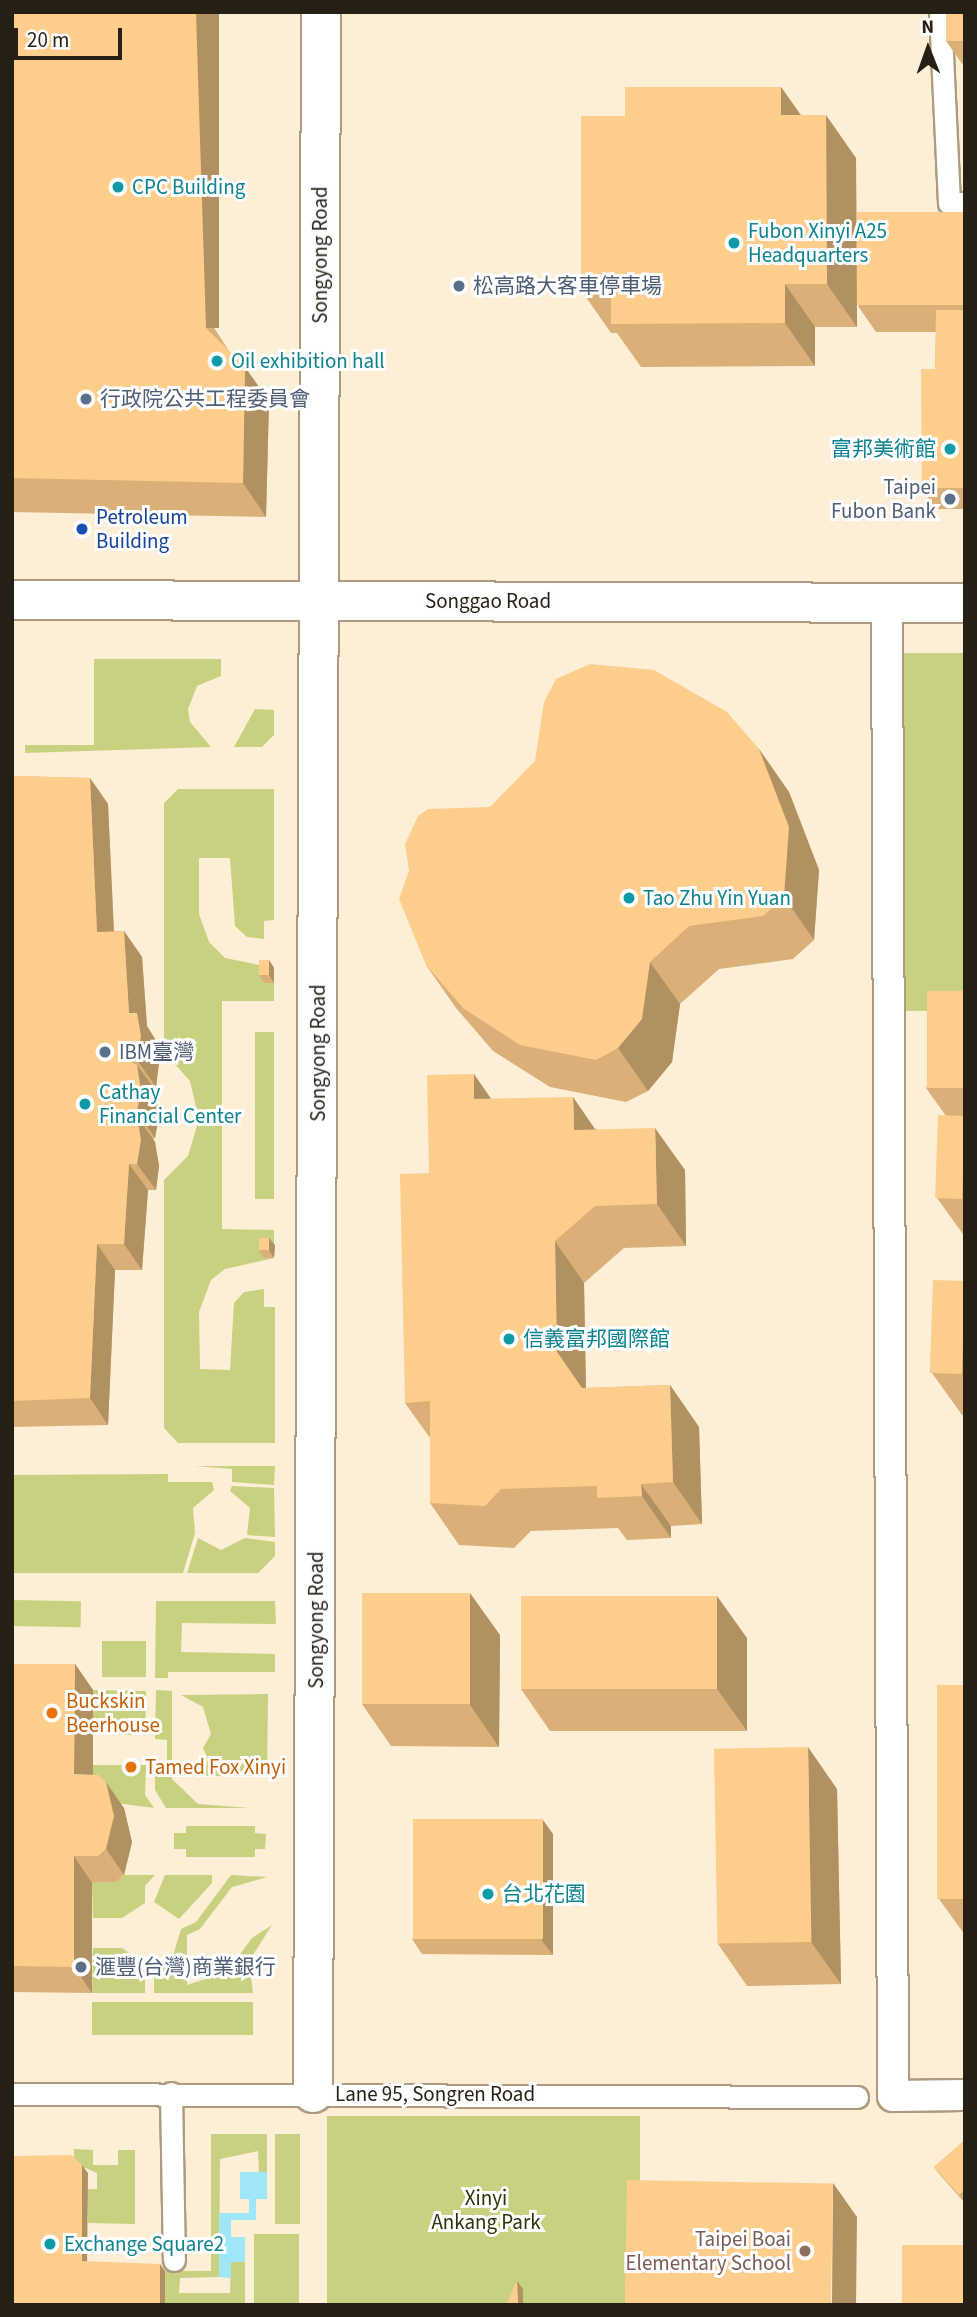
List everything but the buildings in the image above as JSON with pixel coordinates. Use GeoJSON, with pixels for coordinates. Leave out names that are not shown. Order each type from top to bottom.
{"type":"FeatureCollection","features":[{"type":"Feature","properties":{"kind":"street","name":"Songyong Road"},"geometry":{"type":"LineString","coordinates":[[313,2093],[321,12]]}},
{"type":"Feature","properties":{"kind":"street","name":"Songgao Road"},"geometry":{"type":"LineString","coordinates":[[12,600],[965,603]]}},
{"type":"Feature","properties":{"kind":"street"},"geometry":{"type":"LineString","coordinates":[[887,602],[893,2096],[965,2095]]}},
{"type":"Feature","properties":{"kind":"lane"},"geometry":{"type":"LineString","coordinates":[[940,12],[949,203],[965,203]]}},
{"type":"Feature","properties":{"kind":"lane"},"geometry":{"type":"LineString","coordinates":[[172,2093],[174,2260]]}},
{"type":"Feature","properties":{"kind":"lane","name":"Lane 95, Songren Road"},"geometry":{"type":"LineString","coordinates":[[12,2094],[857,2097]]}},
{"type":"Feature","properties":{"kind":"green space"},"geometry":{"type":"Polygon","coordinates":[[[903,653],[965,653],[965,1011],[903,1011],[903,653]]]}},
{"type":"Feature","properties":{"kind":"green space"},"geometry":{"type":"Polygon","coordinates":[[[94,659],[221,659],[221,676],[197,686],[188,709],[190,722],[211,747],[25,753],[25,745],[94,745],[94,659]]]}},
{"type":"Feature","properties":{"kind":"green space"},"geometry":{"type":"Polygon","coordinates":[[[255,709],[274,710],[274,735],[262,747],[234,747],[255,709]]]}},
{"type":"Feature","properties":{"kind":"green space"},"geometry":{"type":"Polygon","coordinates":[[[178,789],[274,789],[274,920],[264,921],[264,939],[247,937],[235,926],[230,858],[199,858],[199,914],[209,942],[225,958],[274,968],[274,1001],[222,1001],[222,1229],[274,1230],[274,1258],[225,1269],[211,1280],[199,1312],[200,1369],[230,1370],[234,1303],[244,1292],[264,1289],[264,1307],[275,1307],[275,1443],[178,1443],[164,1428],[164,1180],[188,1156],[199,1119],[190,1081],[164,1052],[164,803],[178,789]]]}},
{"type":"Feature","properties":{"kind":"green space"},"geometry":{"type":"Polygon","coordinates":[[[255,1032],[274,1032],[274,1199],[255,1199],[255,1032]]]}},
{"type":"Feature","properties":{"kind":"green space"},"geometry":{"type":"Polygon","coordinates":[[[195,1466],[275,1466],[274,1485],[232,1482],[232,1469],[195,1466]]]}},
{"type":"Feature","properties":{"kind":"green space"},"geometry":{"type":"Polygon","coordinates":[[[168,1474],[168,1482],[212,1482],[214,1490],[193,1508],[195,1533],[183,1573],[12,1573],[12,1475],[168,1474]]]}},
{"type":"Feature","properties":{"kind":"green space"},"geometry":{"type":"Polygon","coordinates":[[[232,1486],[274,1488],[275,1537],[247,1535],[250,1508],[230,1491],[232,1486]]]}},
{"type":"Feature","properties":{"kind":"green space"},"geometry":{"type":"Polygon","coordinates":[[[198,1538],[221,1550],[245,1538],[275,1542],[275,1556],[258,1573],[187,1573],[198,1538]]]}},
{"type":"Feature","properties":{"kind":"green space"},"geometry":{"type":"Polygon","coordinates":[[[12,1600],[81,1601],[81,1627],[12,1626],[12,1600]]]}},
{"type":"Feature","properties":{"kind":"green space"},"geometry":{"type":"Polygon","coordinates":[[[156,1601],[275,1601],[276,1624],[182,1623],[181,1652],[275,1654],[275,1672],[168,1672],[168,1678],[155,1678],[156,1601]]]}},
{"type":"Feature","properties":{"kind":"green space"},"geometry":{"type":"Polygon","coordinates":[[[102,1641],[146,1641],[146,1677],[102,1677],[102,1641]]]}},
{"type":"Feature","properties":{"kind":"green space"},"geometry":{"type":"Polygon","coordinates":[[[93,1690],[146,1691],[145,1735],[92,1734],[93,1690]]]}},
{"type":"Feature","properties":{"kind":"green space"},"geometry":{"type":"Polygon","coordinates":[[[156,1690],[172,1691],[172,1779],[198,1804],[250,1808],[166,1808],[155,1790],[155,1761],[167,1761],[167,1740],[155,1739],[156,1690]]]}},
{"type":"Feature","properties":{"kind":"green space"},"geometry":{"type":"Polygon","coordinates":[[[268,1694],[267,1776],[202,1776],[208,1759],[203,1748],[211,1734],[203,1707],[181,1695],[268,1694]]]}},
{"type":"Feature","properties":{"kind":"green space"},"geometry":{"type":"Polygon","coordinates":[[[93,1765],[146,1765],[145,1795],[154,1808],[93,1800],[93,1765]]]}},
{"type":"Feature","properties":{"kind":"green space"},"geometry":{"type":"Polygon","coordinates":[[[186,1826],[255,1826],[255,1833],[266,1834],[265,1849],[255,1849],[255,1857],[186,1857],[186,1849],[174,1849],[174,1833],[186,1833],[186,1826]]]}},
{"type":"Feature","properties":{"kind":"green space"},"geometry":{"type":"Polygon","coordinates":[[[124,1875],[155,1875],[145,1886],[145,1903],[122,1918],[93,1918],[92,1883],[116,1882],[124,1875]]]}},
{"type":"Feature","properties":{"kind":"green space"},"geometry":{"type":"Polygon","coordinates":[[[165,1875],[212,1875],[212,1883],[179,1919],[154,1902],[165,1875]]]}},
{"type":"Feature","properties":{"kind":"green space"},"geometry":{"type":"Polygon","coordinates":[[[231,1875],[267,1877],[232,1887],[200,1929],[187,1935],[187,1985],[227,1972],[252,1938],[272,1925],[249,1961],[253,1993],[154,1993],[154,1965],[173,1956],[181,1929],[196,1922],[231,1875]]]}},
{"type":"Feature","properties":{"kind":"green space"},"geometry":{"type":"Polygon","coordinates":[[[93,1948],[122,1948],[145,1964],[145,1993],[92,1993],[93,1948]]]}},
{"type":"Feature","properties":{"kind":"green space"},"geometry":{"type":"Polygon","coordinates":[[[92,2002],[253,2002],[253,2035],[92,2035],[92,2002]]]}},
{"type":"Feature","properties":{"kind":"green space","name":"Xinyi Ankang Park"},"geometry":{"type":"Polygon","coordinates":[[[327,2116],[640,2116],[640,2305],[327,2305],[327,2116]]]}},
{"type":"Feature","properties":{"kind":"green space"},"geometry":{"type":"Polygon","coordinates":[[[211,2134],[267,2134],[267,2172],[259,2172],[258,2151],[220,2159],[219,2277],[180,2278],[179,2293],[230,2293],[231,2262],[245,2262],[245,2305],[165,2305],[165,2271],[211,2271],[211,2134]]]}},
{"type":"Feature","properties":{"kind":"green space"},"geometry":{"type":"Polygon","coordinates":[[[275,2134],[300,2134],[300,2224],[275,2224],[275,2134]]]}},
{"type":"Feature","properties":{"kind":"green space"},"geometry":{"type":"Polygon","coordinates":[[[74,2149],[93,2150],[93,2165],[118,2165],[118,2150],[135,2150],[135,2224],[88,2223],[87,2189],[97,2189],[97,2173],[74,2163],[74,2149]]]}},
{"type":"Feature","properties":{"kind":"green space"},"geometry":{"type":"Polygon","coordinates":[[[254,2234],[299,2234],[299,2305],[254,2305],[254,2234]]]}},
{"type":"Feature","properties":{"kind":"water"},"geometry":{"type":"Polygon","coordinates":[[[240,2172],[267,2172],[267,2199],[256,2199],[256,2220],[231,2220],[231,2237],[245,2237],[245,2262],[231,2262],[231,2278],[219,2277],[219,2213],[249,2213],[249,2199],[240,2199],[240,2172]]]}},
{"type":"Feature","properties":{"kind":"place","name":"CPC Building"},"geometry":{"type":"Point","coordinates":[118,187]}},
{"type":"Feature","properties":{"kind":"place","name":"Fubon Xinyi A25 Headquarters"},"geometry":{"type":"Point","coordinates":[734,243]}},
{"type":"Feature","properties":{"kind":"place","name":"松高路大客車停車場"},"geometry":{"type":"Point","coordinates":[459,286]}},
{"type":"Feature","properties":{"kind":"place","name":"Oil exhibition hall"},"geometry":{"type":"Point","coordinates":[217,361]}},
{"type":"Feature","properties":{"kind":"place","name":"行政院公共工程委員會"},"geometry":{"type":"Point","coordinates":[86,399]}},
{"type":"Feature","properties":{"kind":"place","name":"富邦美術館"},"geometry":{"type":"Point","coordinates":[950,449]}},
{"type":"Feature","properties":{"kind":"place","name":"Taipei Fubon Bank"},"geometry":{"type":"Point","coordinates":[950,499]}},
{"type":"Feature","properties":{"kind":"place","name":"Petroleum Building"},"geometry":{"type":"Point","coordinates":[82,529]}},
{"type":"Feature","properties":{"kind":"place","name":"Tao Zhu Yin Yuan"},"geometry":{"type":"Point","coordinates":[629,898]}},
{"type":"Feature","properties":{"kind":"place","name":"IBM臺灣"},"geometry":{"type":"Point","coordinates":[105,1052]}},
{"type":"Feature","properties":{"kind":"place","name":"Cathay Financial Center"},"geometry":{"type":"Point","coordinates":[85,1104]}},
{"type":"Feature","properties":{"kind":"place","name":"信義富邦國際館"},"geometry":{"type":"Point","coordinates":[509,1339]}},
{"type":"Feature","properties":{"kind":"place","name":"Buckskin Beerhouse"},"geometry":{"type":"Point","coordinates":[52,1713]}},
{"type":"Feature","properties":{"kind":"place","name":"Tamed Fox Xinyi"},"geometry":{"type":"Point","coordinates":[131,1767]}},
{"type":"Feature","properties":{"kind":"place","name":"台北花園"},"geometry":{"type":"Point","coordinates":[488,1894]}},
{"type":"Feature","properties":{"kind":"place","name":"滙豐(台灣)商業銀行"},"geometry":{"type":"Point","coordinates":[81,1967]}},
{"type":"Feature","properties":{"kind":"place","name":"Exchange Square2"},"geometry":{"type":"Point","coordinates":[50,2244]}},
{"type":"Feature","properties":{"kind":"place","name":"Taipei Boai Elementary School"},"geometry":{"type":"Point","coordinates":[805,2251]}}]}
